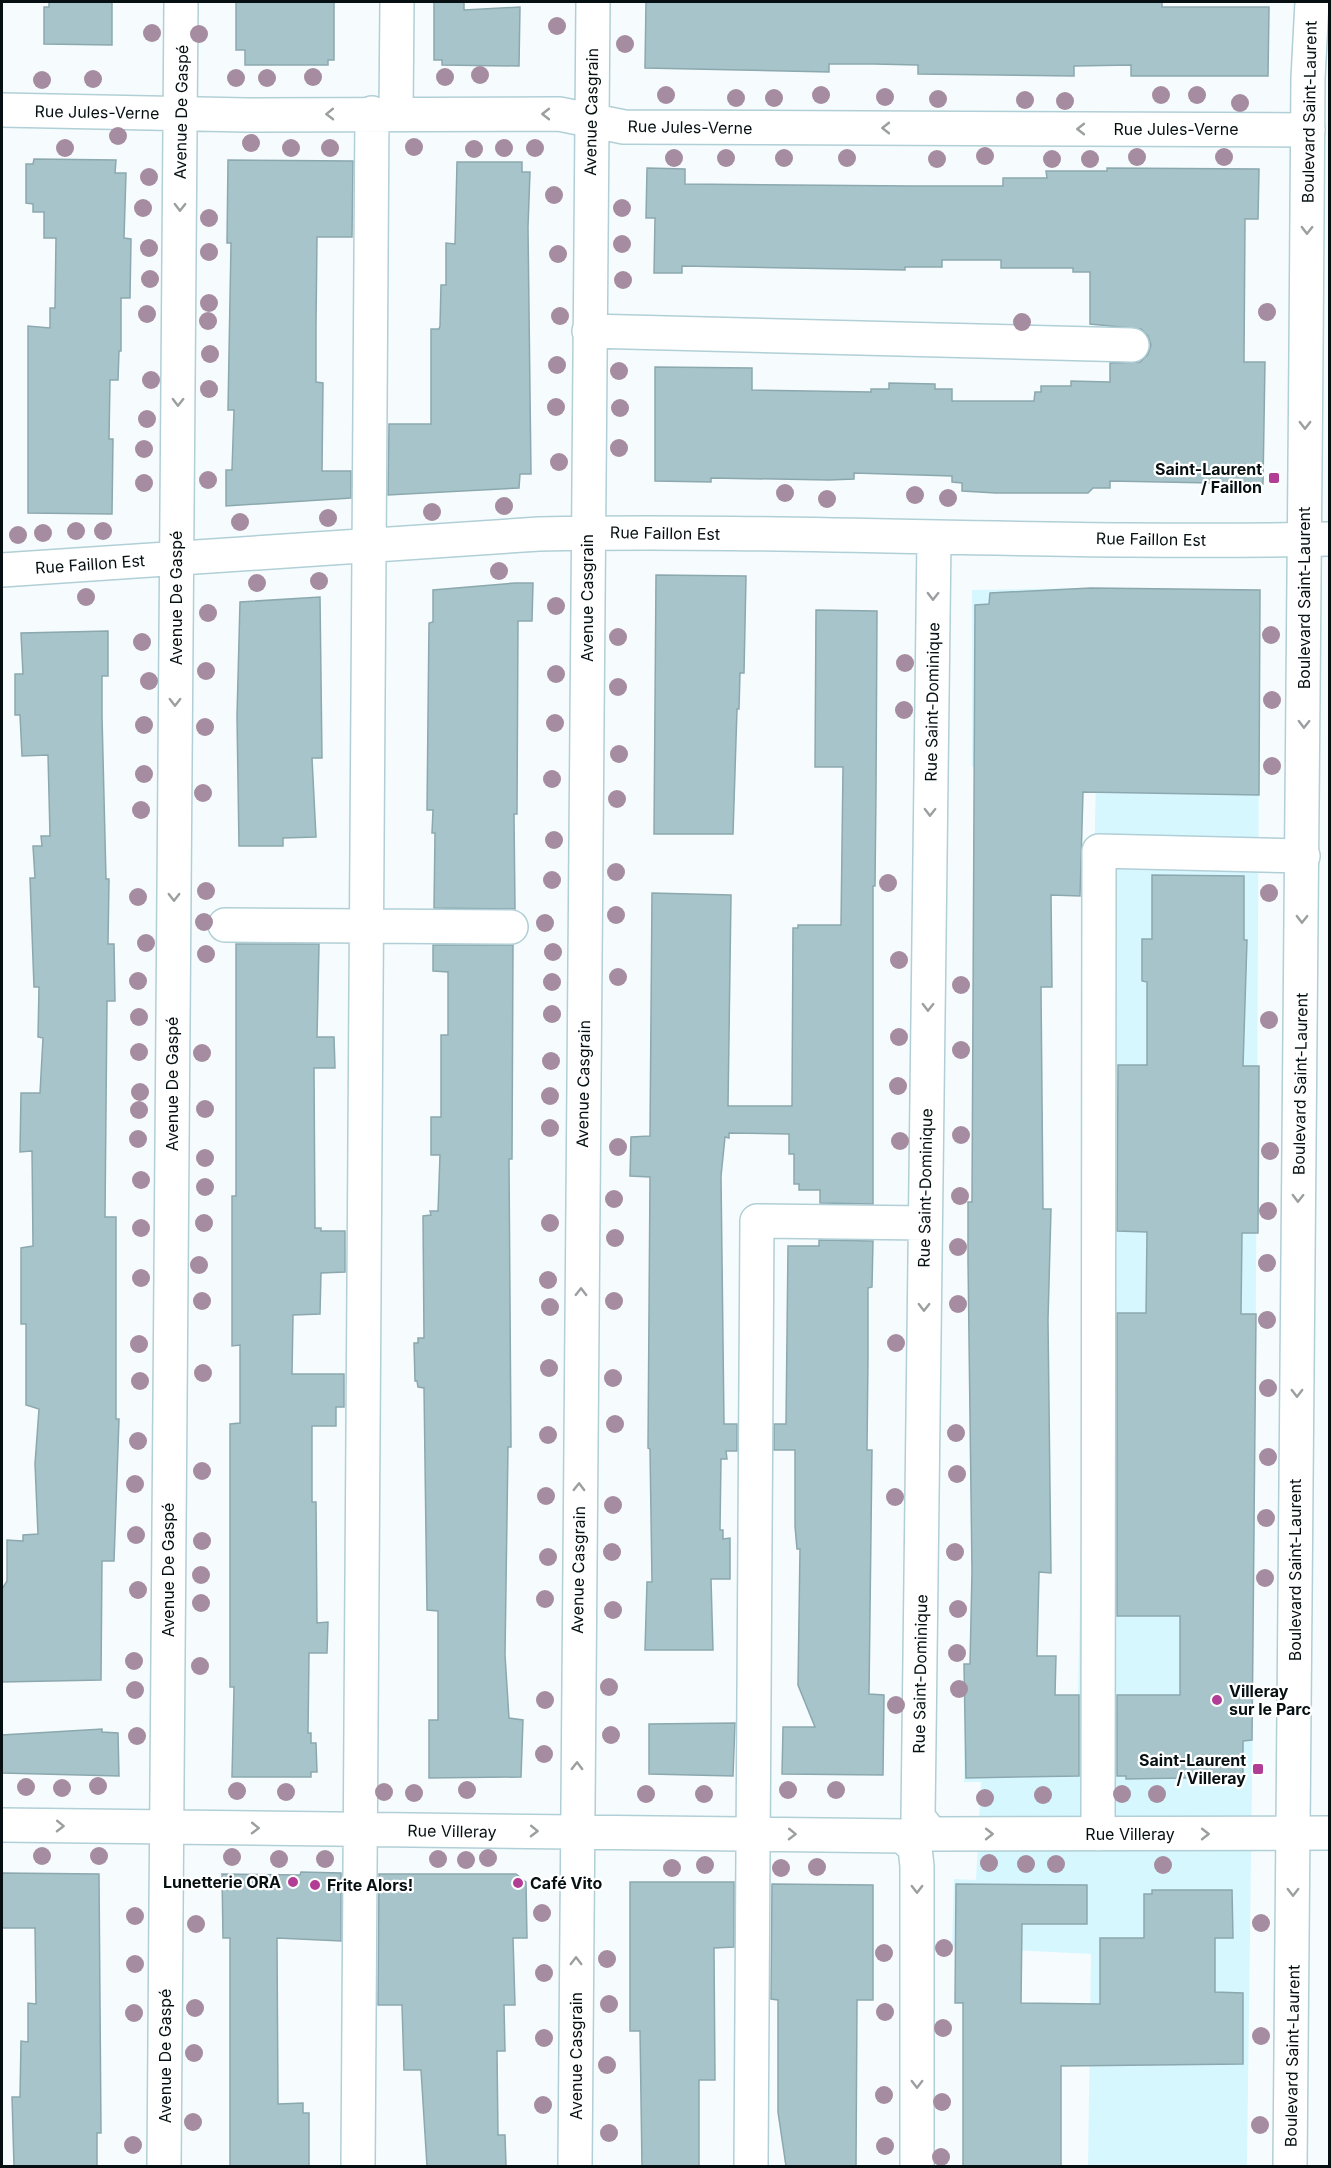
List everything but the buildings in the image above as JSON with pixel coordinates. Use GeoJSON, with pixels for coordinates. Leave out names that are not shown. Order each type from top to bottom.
{"type":"FeatureCollection","features":[{"type":"Feature","properties":{"kind":"street","name":"Avenue De Gaspé"},"geometry":{"type":"LineString","coordinates":[[164,2166],[181,2]]}},
{"type":"Feature","properties":{"kind":"street"},"geometry":{"type":"LineString","coordinates":[[358,2166],[369,545],[384,113],[397,2]]}},
{"type":"Feature","properties":{"kind":"street","name":"Avenue Casgrain"},"geometry":{"type":"LineString","coordinates":[[575,2166],[593,2]]}},
{"type":"Feature","properties":{"kind":"street","name":"Boulevard Saint-Laurent"},"geometry":{"type":"LineString","coordinates":[[1290,2166],[1303,856],[1317,539],[1308,130],[1312,2]]}},
{"type":"Feature","properties":{"kind":"street","name":"Rue Jules-Verne"},"geometry":{"type":"LineString","coordinates":[[2,110],[559,114],[624,127],[1308,130]]}},
{"type":"Feature","properties":{"kind":"street"},"geometry":{"type":"LineString","coordinates":[[589,331],[1131,345]]}},
{"type":"Feature","properties":{"kind":"street","name":"Rue Faillon Est"},"geometry":{"type":"LineString","coordinates":[[2,570],[369,545],[588,533],[934,538],[1317,539]]}},
{"type":"Feature","properties":{"kind":"street","name":"Rue Saint-Dominique"},"geometry":{"type":"LineString","coordinates":[[917,2166],[917,1866],[915,1848],[918,1817],[934,538]]}},
{"type":"Feature","properties":{"kind":"street"},"geometry":{"type":"LineString","coordinates":[[1098,1834],[1099,851],[1303,856]]}},
{"type":"Feature","properties":{"kind":"street"},"geometry":{"type":"LineString","coordinates":[[225,924],[511,927]]}},
{"type":"Feature","properties":{"kind":"street"},"geometry":{"type":"LineString","coordinates":[[751,2166],[757,1221],[925,1222]]}},
{"type":"Feature","properties":{"kind":"street","name":"Rue Villeray"},"geometry":{"type":"LineString","coordinates":[[2,1825],[917,1835],[1329,1833]]}},
{"type":"Feature","properties":{"kind":"shaded area"},"geometry":{"type":"Polygon","coordinates":[[[1091,588],[1260,590],[1254,1629],[1247,2166],[1088,2166],[1091,1954],[952,1947],[954,1879],[976,1880],[981,1782],[964,1782],[965,1699],[1078,1699],[1096,772],[972,767],[972,590],[1091,588]]]}},
{"type":"Feature","properties":{"kind":"place","name":"Saint-Laurent / Faillon"},"geometry":{"type":"Point","coordinates":[1274,478]}},
{"type":"Feature","properties":{"kind":"place","name":"Villeray sur le Parc"},"geometry":{"type":"Point","coordinates":[1217,1700]}},
{"type":"Feature","properties":{"kind":"place","name":"Saint-Laurent / Villeray"},"geometry":{"type":"Point","coordinates":[1258,1769]}},
{"type":"Feature","properties":{"kind":"place","name":"Lunetterie ORA"},"geometry":{"type":"Point","coordinates":[293,1882]}},
{"type":"Feature","properties":{"kind":"place","name":"Café Vito"},"geometry":{"type":"Point","coordinates":[518,1883]}},
{"type":"Feature","properties":{"kind":"place","name":"Frite Alors!"},"geometry":{"type":"Point","coordinates":[315,1885]}}]}
